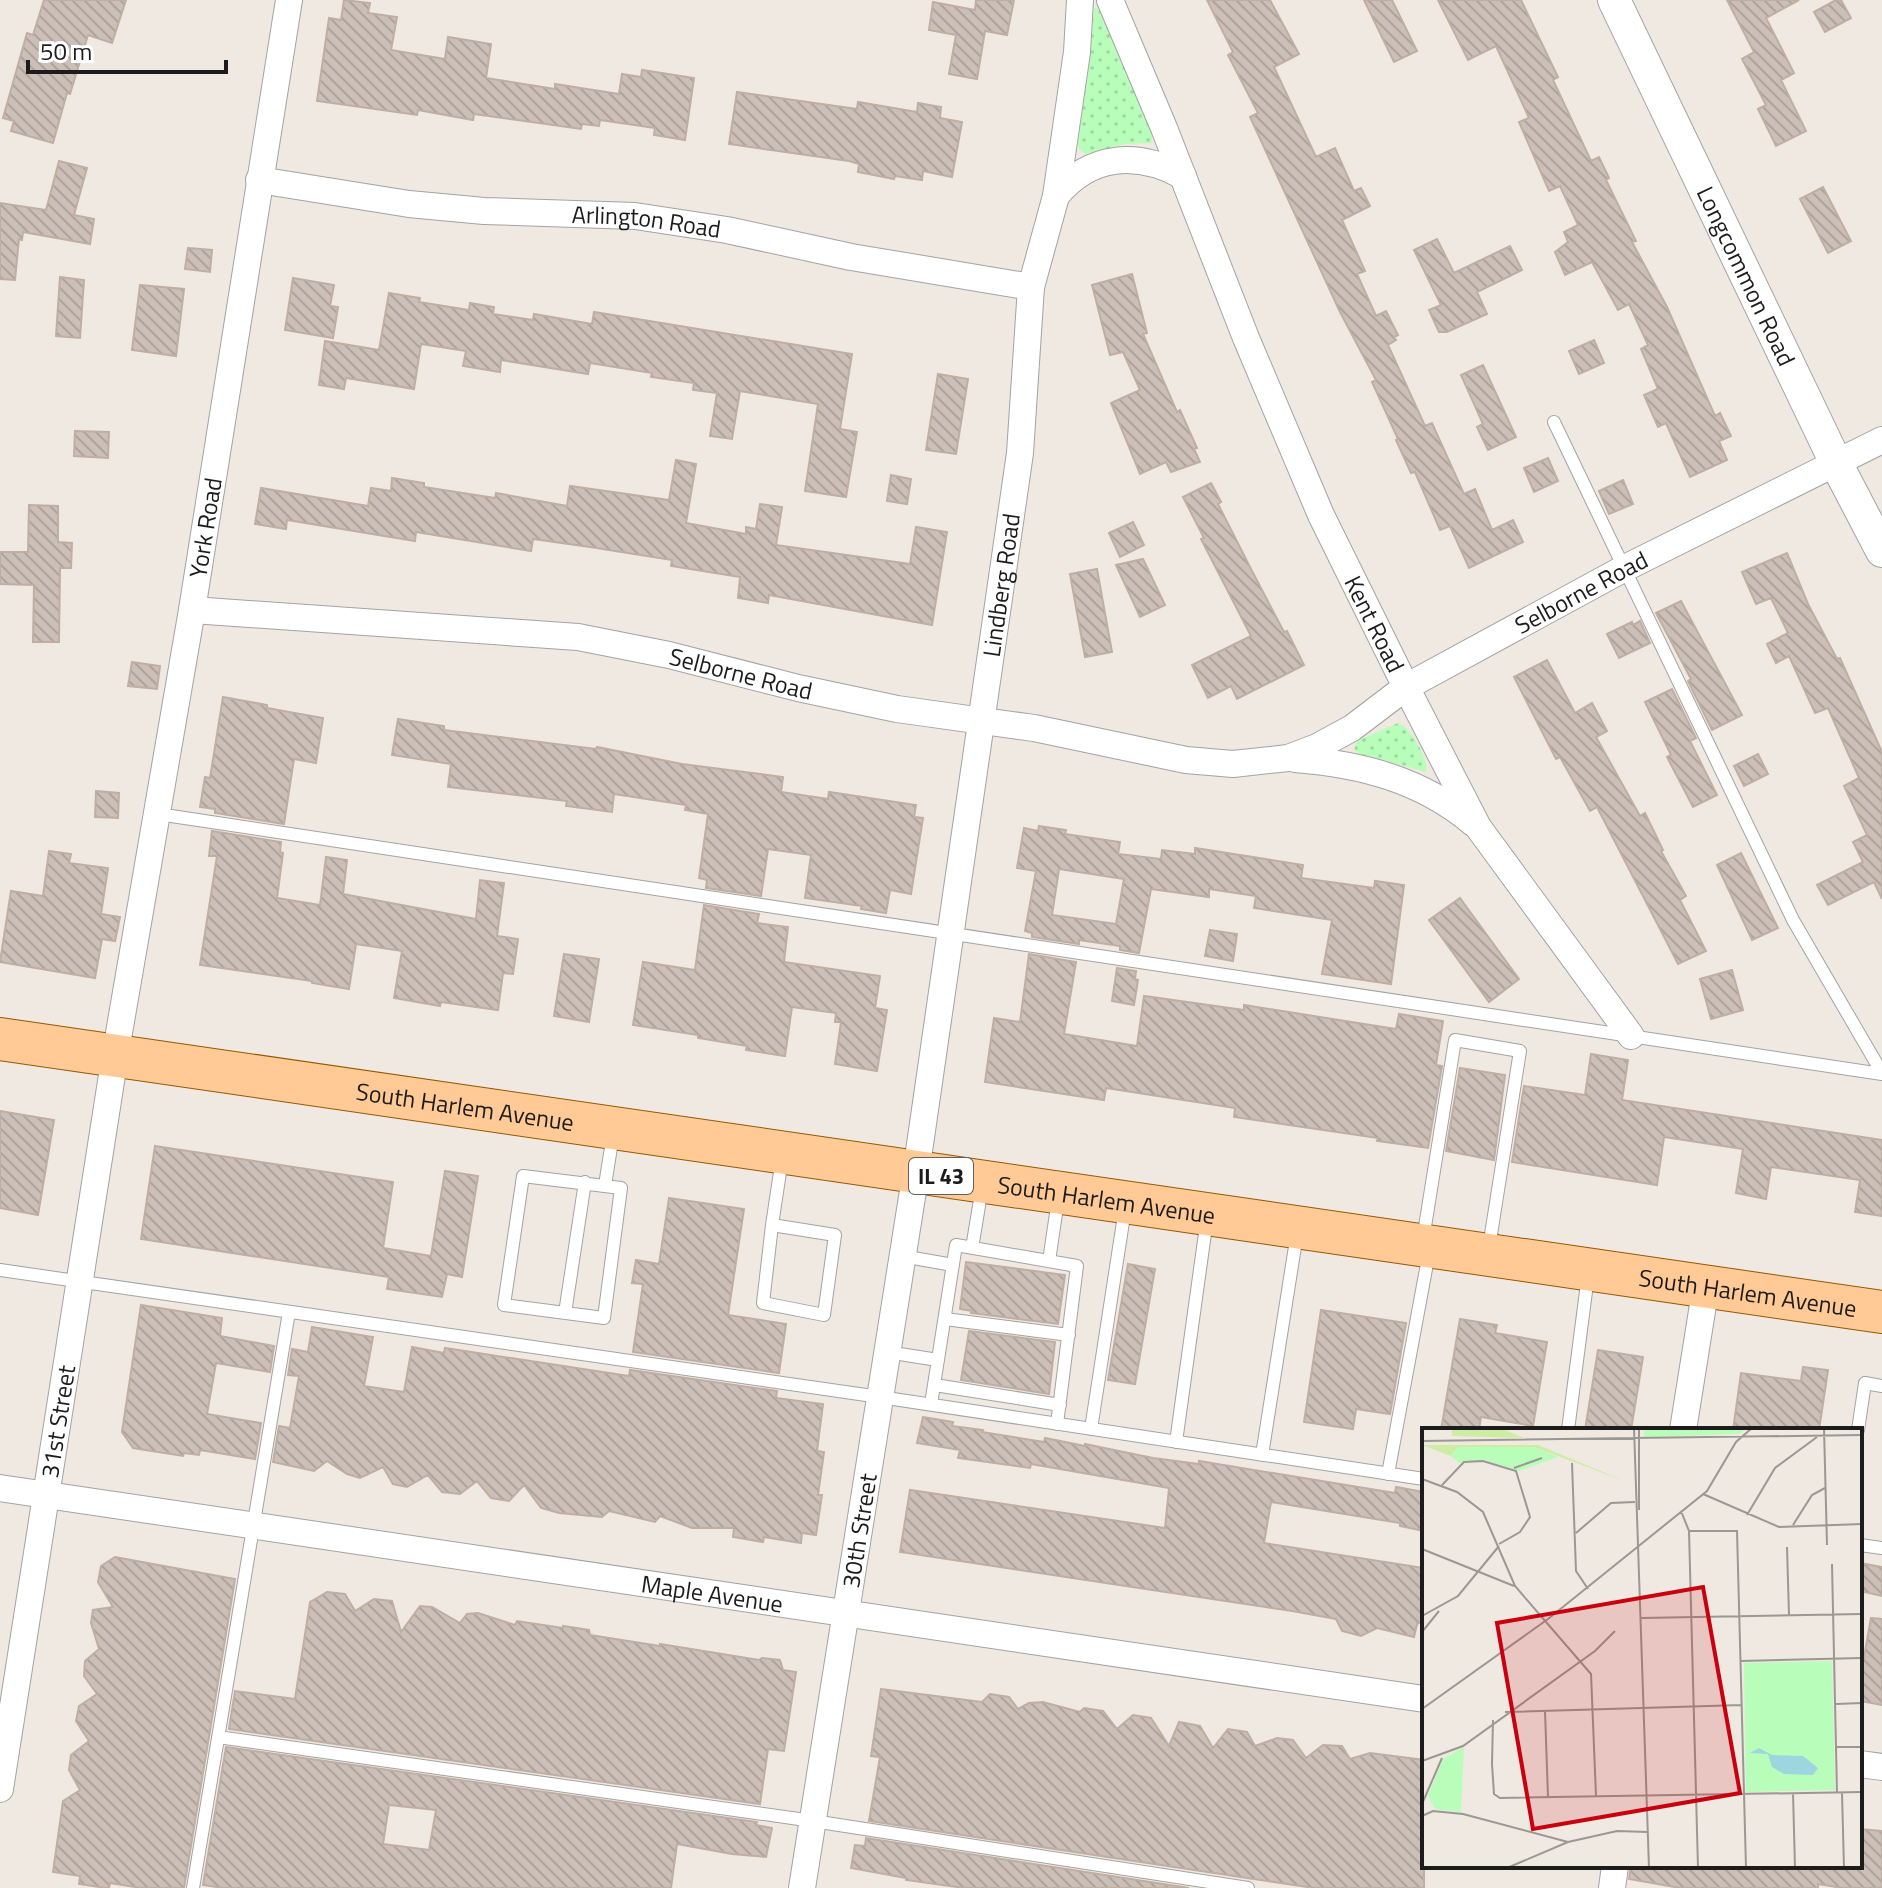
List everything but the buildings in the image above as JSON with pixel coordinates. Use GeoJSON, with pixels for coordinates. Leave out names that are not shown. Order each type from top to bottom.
{"type":"FeatureCollection","features":[{"type":"Feature","properties":{"kind":"main road","name":"South Harlem Avenue"},"geometry":{"type":"LineString","coordinates":[[0,1039],[1882,1312]]}},
{"type":"Feature","properties":{"kind":"street","name":"York Road"},"geometry":{"type":"LineString","coordinates":[[115,1056],[192,610],[289,0]]}},
{"type":"Feature","properties":{"kind":"street","name":"Lindberg Road"},"geometry":{"type":"LineString","coordinates":[[916,1172],[1020,453],[1031,287],[1056,196],[1077,52],[1080,0]]}},
{"type":"Feature","properties":{"kind":"street","name":"Kent Road"},"geometry":{"type":"LineString","coordinates":[[1110,0],[1321,515],[1406,687],[1478,827],[1631,1036]]}},
{"type":"Feature","properties":{"kind":"street","name":"Longcommon Road"},"geometry":{"type":"LineString","coordinates":[[1614,0],[1836,463],[1882,551]]}},
{"type":"Feature","properties":{"kind":"street"},"geometry":{"type":"LineString","coordinates":[[1056,196],[1067,182],[1080,173],[1114,161],[1147,162],[1164,166],[1183,176]]}},
{"type":"Feature","properties":{"kind":"street","name":"Arlington Road"},"geometry":{"type":"LineString","coordinates":[[259,180],[409,204],[484,211],[635,216],[1031,287]]}},
{"type":"Feature","properties":{"kind":"street","name":"Selborne Road"},"geometry":{"type":"LineString","coordinates":[[1288,758],[1352,728],[1406,687],[1623,569],[1882,440]]}},
{"type":"Feature","properties":{"kind":"street","name":"Selborne Road"},"geometry":{"type":"LineString","coordinates":[[192,610],[578,637],[669,655],[897,709],[1034,728],[1186,760],[1233,764],[1288,758],[1344,764],[1404,781],[1453,807],[1478,827]]}},
{"type":"Feature","properties":{"kind":"street","name":"31st Street"},"geometry":{"type":"LineString","coordinates":[[0,1789],[7,1702],[46,1495],[115,1056]]}},
{"type":"Feature","properties":{"kind":"street","name":"30th Street"},"geometry":{"type":"LineString","coordinates":[[802,1888],[916,1172]]}},
{"type":"Feature","properties":{"kind":"street"},"geometry":{"type":"LineString","coordinates":[[1683,1428],[1706,1286]]}},
{"type":"Feature","properties":{"kind":"street","name":"Maple Avenue"},"geometry":{"type":"LineString","coordinates":[[0,1488],[1422,1699]]}},
{"type":"Feature","properties":{"kind":"street"},"geometry":{"type":"LineString","coordinates":[[1862,1764],[1882,1767]]}},
{"type":"Feature","properties":{"kind":"street"},"geometry":{"type":"LineString","coordinates":[[1612,1888],[1615,1868]]}},
{"type":"Feature","properties":{"kind":"lane"},"geometry":{"type":"LineString","coordinates":[[1554,422],[1793,920],[1882,1074]]}},
{"type":"Feature","properties":{"kind":"lane"},"geometry":{"type":"LineString","coordinates":[[158,814],[1882,1074]]}},
{"type":"Feature","properties":{"kind":"lane"},"geometry":{"type":"LineString","coordinates":[[1388,1474],[1426,1246],[1455,1040],[1520,1051],[1488,1254]]}},
{"type":"Feature","properties":{"kind":"lane"},"geometry":{"type":"LineString","coordinates":[[605,1185],[614,1128]]}},
{"type":"Feature","properties":{"kind":"lane"},"geometry":{"type":"LineString","coordinates":[[772,1225],[835,1235],[824,1315],[763,1303],[772,1225],[783,1152]]}},
{"type":"Feature","properties":{"kind":"lane"},"geometry":{"type":"LineString","coordinates":[[523,1176],[585,1182],[621,1188],[604,1318],[504,1305],[523,1176]]}},
{"type":"Feature","properties":{"kind":"lane"},"geometry":{"type":"LineString","coordinates":[[565,1313],[585,1182]]}},
{"type":"Feature","properties":{"kind":"lane"},"geometry":{"type":"LineString","coordinates":[[972,1248],[983,1182]]}},
{"type":"Feature","properties":{"kind":"lane"},"geometry":{"type":"LineString","coordinates":[[1049,1261],[1059,1192]]}},
{"type":"Feature","properties":{"kind":"lane"},"geometry":{"type":"LineString","coordinates":[[1091,1429],[1127,1202]]}},
{"type":"Feature","properties":{"kind":"lane"},"geometry":{"type":"LineString","coordinates":[[1176,1442],[1208,1214]]}},
{"type":"Feature","properties":{"kind":"lane"},"geometry":{"type":"LineString","coordinates":[[1262,1455],[1299,1227]]}},
{"type":"Feature","properties":{"kind":"lane"},"geometry":{"type":"LineString","coordinates":[[931,1404],[956,1245],[972,1248],[994,1259],[1030,1264],[1049,1261],[1077,1266],[1057,1424]]}},
{"type":"Feature","properties":{"kind":"lane"},"geometry":{"type":"LineString","coordinates":[[902,1256],[953,1265]]}},
{"type":"Feature","properties":{"kind":"lane"},"geometry":{"type":"LineString","coordinates":[[1568,1428],[1589,1269]]}},
{"type":"Feature","properties":{"kind":"lane"},"geometry":{"type":"LineString","coordinates":[[0,1270],[931,1404],[1422,1479]]}},
{"type":"Feature","properties":{"kind":"lane"},"geometry":{"type":"LineString","coordinates":[[193,1888],[289,1312]]}},
{"type":"Feature","properties":{"kind":"lane"},"geometry":{"type":"LineString","coordinates":[[945,1319],[987,1319],[1069,1335]]}},
{"type":"Feature","properties":{"kind":"lane"},"geometry":{"type":"LineString","coordinates":[[887,1352],[938,1360]]}},
{"type":"Feature","properties":{"kind":"lane"},"geometry":{"type":"LineString","coordinates":[[1858,1428],[1865,1383],[1882,1386]]}},
{"type":"Feature","properties":{"kind":"lane"},"geometry":{"type":"LineString","coordinates":[[935,1385],[1060,1405]]}},
{"type":"Feature","properties":{"kind":"lane"},"geometry":{"type":"LineString","coordinates":[[1862,1545],[1882,1548]]}},
{"type":"Feature","properties":{"kind":"lane"},"geometry":{"type":"LineString","coordinates":[[218,1737],[813,1821],[1248,1888]]}},
{"type":"Feature","properties":{"kind":"green space"},"geometry":{"type":"Polygon","coordinates":[[[1098,7],[1153,135],[1151,143],[1125,144],[1085,154],[1078,143],[1094,8],[1098,7]]]}},
{"type":"Feature","properties":{"kind":"green space"},"geometry":{"type":"Polygon","coordinates":[[[1398,723],[1408,730],[1418,744],[1426,772],[1364,758],[1354,750],[1357,741],[1398,723]]]}}]}
